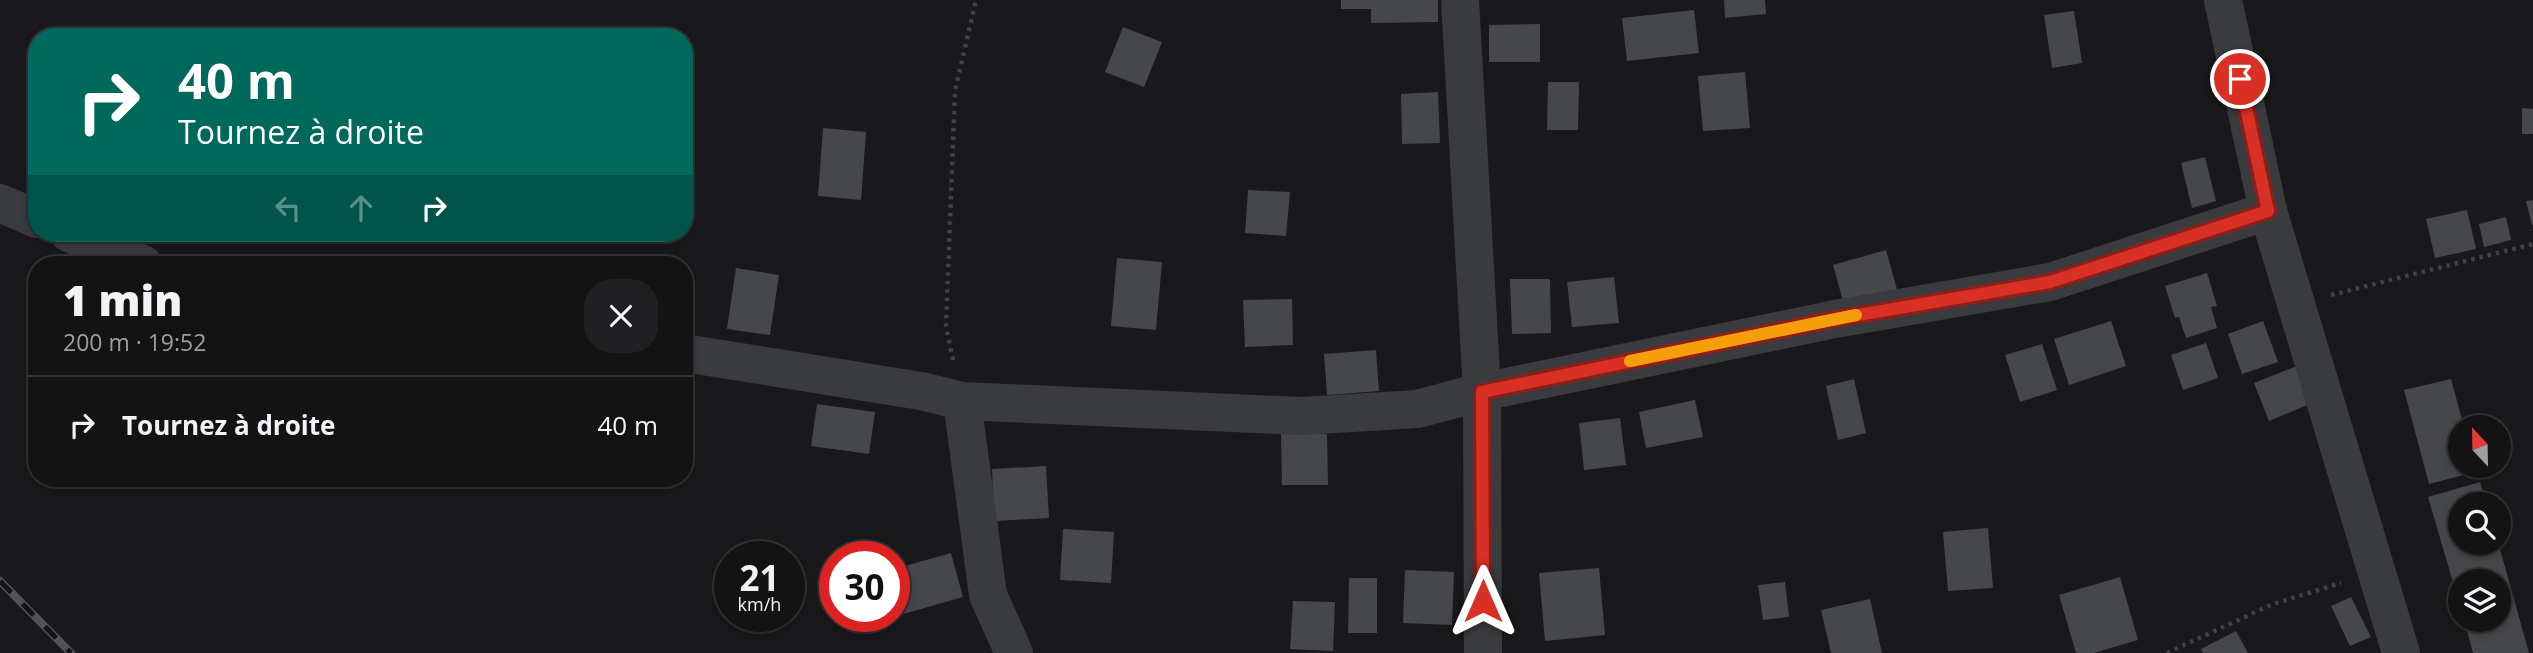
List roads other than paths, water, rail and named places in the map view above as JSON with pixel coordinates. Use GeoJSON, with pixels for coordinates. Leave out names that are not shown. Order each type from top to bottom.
{"type":"FeatureCollection","features":[{"type":"Feature","properties":{"kind":"street"},"geometry":{"type":"LineString","coordinates":[[1460,0],[1482,392],[1483,653]]}},
{"type":"Feature","properties":{"kind":"street"},"geometry":{"type":"LineString","coordinates":[[2223,0],[2268,211],[2401,653]]}},
{"type":"Feature","properties":{"kind":"street"},"geometry":{"type":"LineString","coordinates":[[693,354],[921,391],[962,401],[1302,416],[1417,409],[1482,392],[1835,319],[2050,282],[2268,211]]}},
{"type":"Feature","properties":{"kind":"street"},"geometry":{"type":"LineString","coordinates":[[90,242],[124,256]]}},
{"type":"Feature","properties":{"kind":"street"},"geometry":{"type":"LineString","coordinates":[[962,401],[988,595],[1014,653]]}},
{"type":"Feature","properties":{"kind":"railway"},"geometry":{"type":"LineString","coordinates":[[0,581],[71,653]]}}]}
